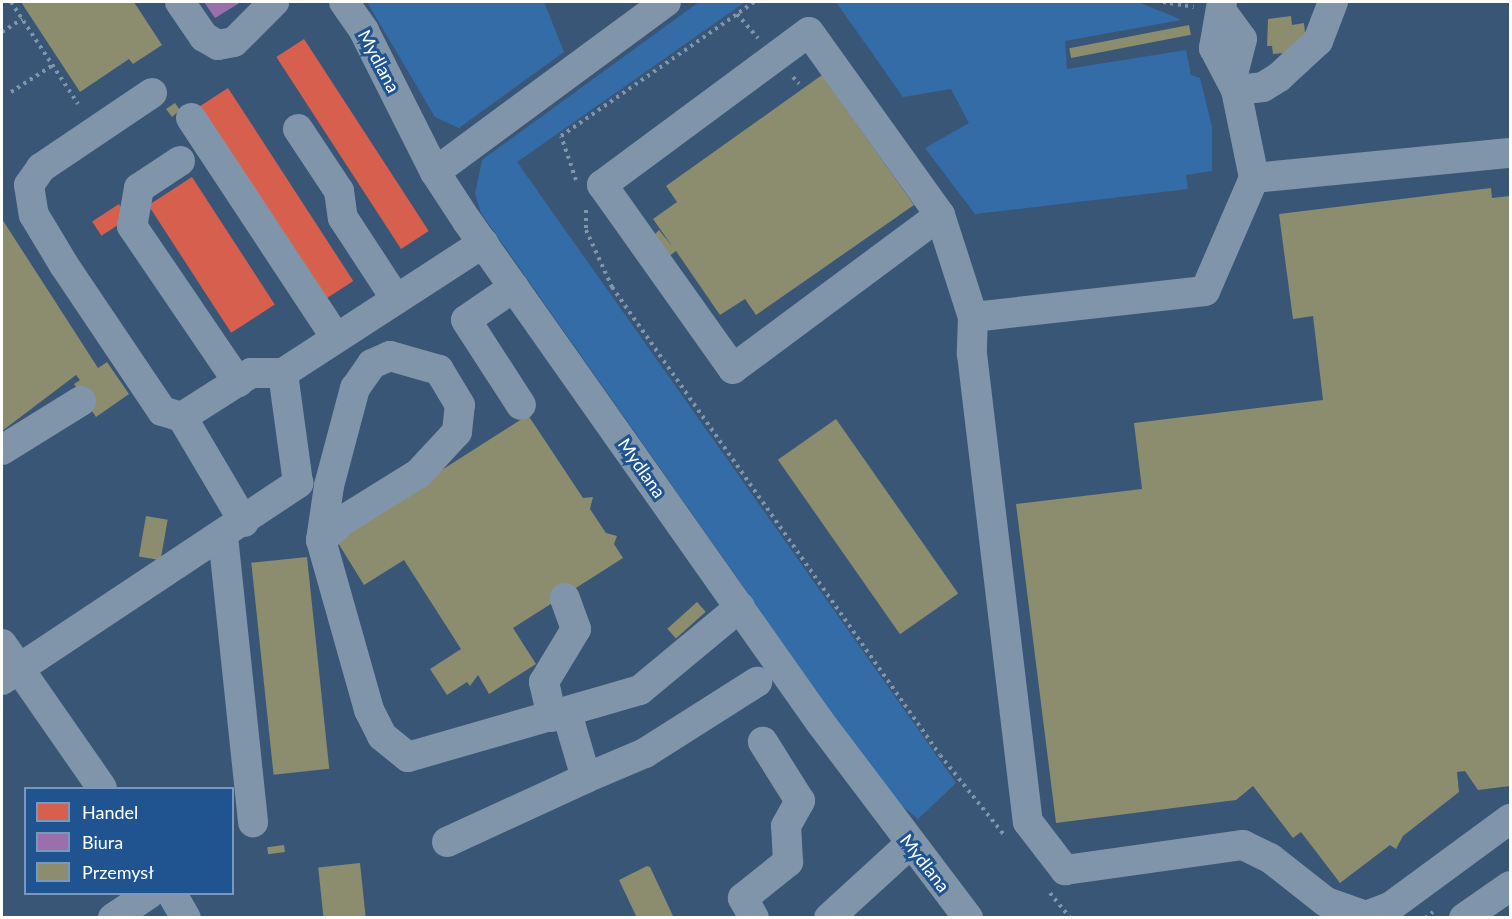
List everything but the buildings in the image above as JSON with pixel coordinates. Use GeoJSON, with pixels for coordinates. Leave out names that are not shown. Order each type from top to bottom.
{"type":"FeatureCollection","features":[{"type":"Feature","properties":{"kind":"street"},"geometry":{"type":"LineString","coordinates":[[180,2],[204,38],[218,45],[234,42],[274,2]]}},
{"type":"Feature","properties":{"kind":"street","name":"Mydlana"},"geometry":{"type":"LineString","coordinates":[[344,2],[435,172],[483,243],[909,844],[968,918]]}},
{"type":"Feature","properties":{"kind":"street"},"geometry":{"type":"LineString","coordinates":[[435,172],[666,2]]}},
{"type":"Feature","properties":{"kind":"street"},"geometry":{"type":"LineString","coordinates":[[1234,84],[1263,87],[1279,77],[1318,41],[1334,2]]}},
{"type":"Feature","properties":{"kind":"street"},"geometry":{"type":"LineString","coordinates":[[973,317],[1204,291],[1254,178],[1234,84],[1214,48],[1213,7]]}},
{"type":"Feature","properties":{"kind":"street"},"geometry":{"type":"LineString","coordinates":[[940,215],[733,369],[602,185],[810,32],[940,215],[973,317],[972,354],[1028,822],[1065,870],[1243,845],[1270,858],[1326,902],[1366,916],[1390,907],[1510,819]]}},
{"type":"Feature","properties":{"kind":"street"},"geometry":{"type":"LineString","coordinates":[[152,93],[40,168],[29,185],[34,215],[64,265],[162,411],[182,417],[233,529],[253,822]]}},
{"type":"Feature","properties":{"kind":"street"},"geometry":{"type":"LineString","coordinates":[[191,117],[336,338]]}},
{"type":"Feature","properties":{"kind":"street"},"geometry":{"type":"LineString","coordinates":[[298,129],[339,191],[343,219],[396,300]]}},
{"type":"Feature","properties":{"kind":"street"},"geometry":{"type":"LineString","coordinates":[[1254,178],[1510,153]]}},
{"type":"Feature","properties":{"kind":"street"},"geometry":{"type":"LineString","coordinates":[[180,161],[139,188],[132,226],[238,381]]}},
{"type":"Feature","properties":{"kind":"street"},"geometry":{"type":"LineString","coordinates":[[182,417],[251,374],[283,373],[483,243]]}},
{"type":"Feature","properties":{"kind":"street"},"geometry":{"type":"LineString","coordinates":[[514,287],[466,320],[521,405]]}},
{"type":"Feature","properties":{"kind":"street"},"geometry":{"type":"LineString","coordinates":[[321,540],[419,474],[457,432],[460,405],[439,370],[390,356],[372,364],[355,388],[328,486],[321,540],[358,681],[393,750],[408,757],[560,715],[656,683],[740,607]]}},
{"type":"Feature","properties":{"kind":"street"},"geometry":{"type":"LineString","coordinates":[[10,675],[233,529],[298,483],[283,373]]}},
{"type":"Feature","properties":{"kind":"street"},"geometry":{"type":"LineString","coordinates":[[2,450],[81,401]]}},
{"type":"Feature","properties":{"kind":"street"},"geometry":{"type":"LineString","coordinates":[[565,598],[576,629],[544,682],[586,777]]}},
{"type":"Feature","properties":{"kind":"street"},"geometry":{"type":"LineString","coordinates":[[2,644],[10,675],[100,787]]}},
{"type":"Feature","properties":{"kind":"street"},"geometry":{"type":"LineString","coordinates":[[447,842],[586,777],[645,753],[757,682]]}},
{"type":"Feature","properties":{"kind":"street"},"geometry":{"type":"LineString","coordinates":[[754,918],[743,898],[788,862],[786,826],[800,801],[763,742]]}},
{"type":"Feature","properties":{"kind":"street"},"geometry":{"type":"LineString","coordinates":[[829,918],[909,844]]}},
{"type":"Feature","properties":{"kind":"street"},"geometry":{"type":"LineString","coordinates":[[1464,918],[1510,886]]}},
{"type":"Feature","properties":{"kind":"street"},"geometry":{"type":"LineString","coordinates":[[112,918],[147,895]]}},
{"type":"Feature","properties":{"kind":"street"},"geometry":{"type":"LineString","coordinates":[[173,895],[186,918]]}},
{"type":"Feature","properties":{"kind":"path"},"geometry":{"type":"LineString","coordinates":[[11,2],[78,104]]}},
{"type":"Feature","properties":{"kind":"path"},"geometry":{"type":"LineString","coordinates":[[1163,2],[1213,7]]}},
{"type":"Feature","properties":{"kind":"path"},"geometry":{"type":"LineString","coordinates":[[579,190],[561,136],[737,14]]}},
{"type":"Feature","properties":{"kind":"path"},"geometry":{"type":"LineString","coordinates":[[2,32],[22,19]]}},
{"type":"Feature","properties":{"kind":"path"},"geometry":{"type":"LineString","coordinates":[[11,92],[53,65]]}},
{"type":"Feature","properties":{"kind":"path"},"geometry":{"type":"LineString","coordinates":[[583,201],[586,230],[612,287],[940,755],[1011,844]]}},
{"type":"Feature","properties":{"kind":"path"},"geometry":{"type":"LineString","coordinates":[[1046,889],[1070,918]]}},
{"type":"Feature","properties":{"kind":"path"},"geometry":{"type":"LineString","coordinates":[[1425,918],[1433,912]]}},
{"type":"Feature","properties":{"kind":"shaded area"},"geometry":{"type":"Polygon","coordinates":[[[367,2],[544,2],[564,52],[459,128],[435,117],[367,2]]]}},
{"type":"Feature","properties":{"kind":"shaded area"},"geometry":{"type":"Polygon","coordinates":[[[699,2],[745,2],[517,162],[956,783],[918,819],[891,797],[481,213],[475,194],[482,160],[699,2]]]}},
{"type":"Feature","properties":{"kind":"shaded area"},"geometry":{"type":"Polygon","coordinates":[[[836,2],[1138,2],[1175,17],[1181,20],[1065,41],[1067,69],[1186,50],[1191,75],[1200,78],[1212,127],[1212,171],[1186,175],[1188,189],[975,214],[925,148],[969,123],[951,89],[903,97],[836,2]]]}}]}
